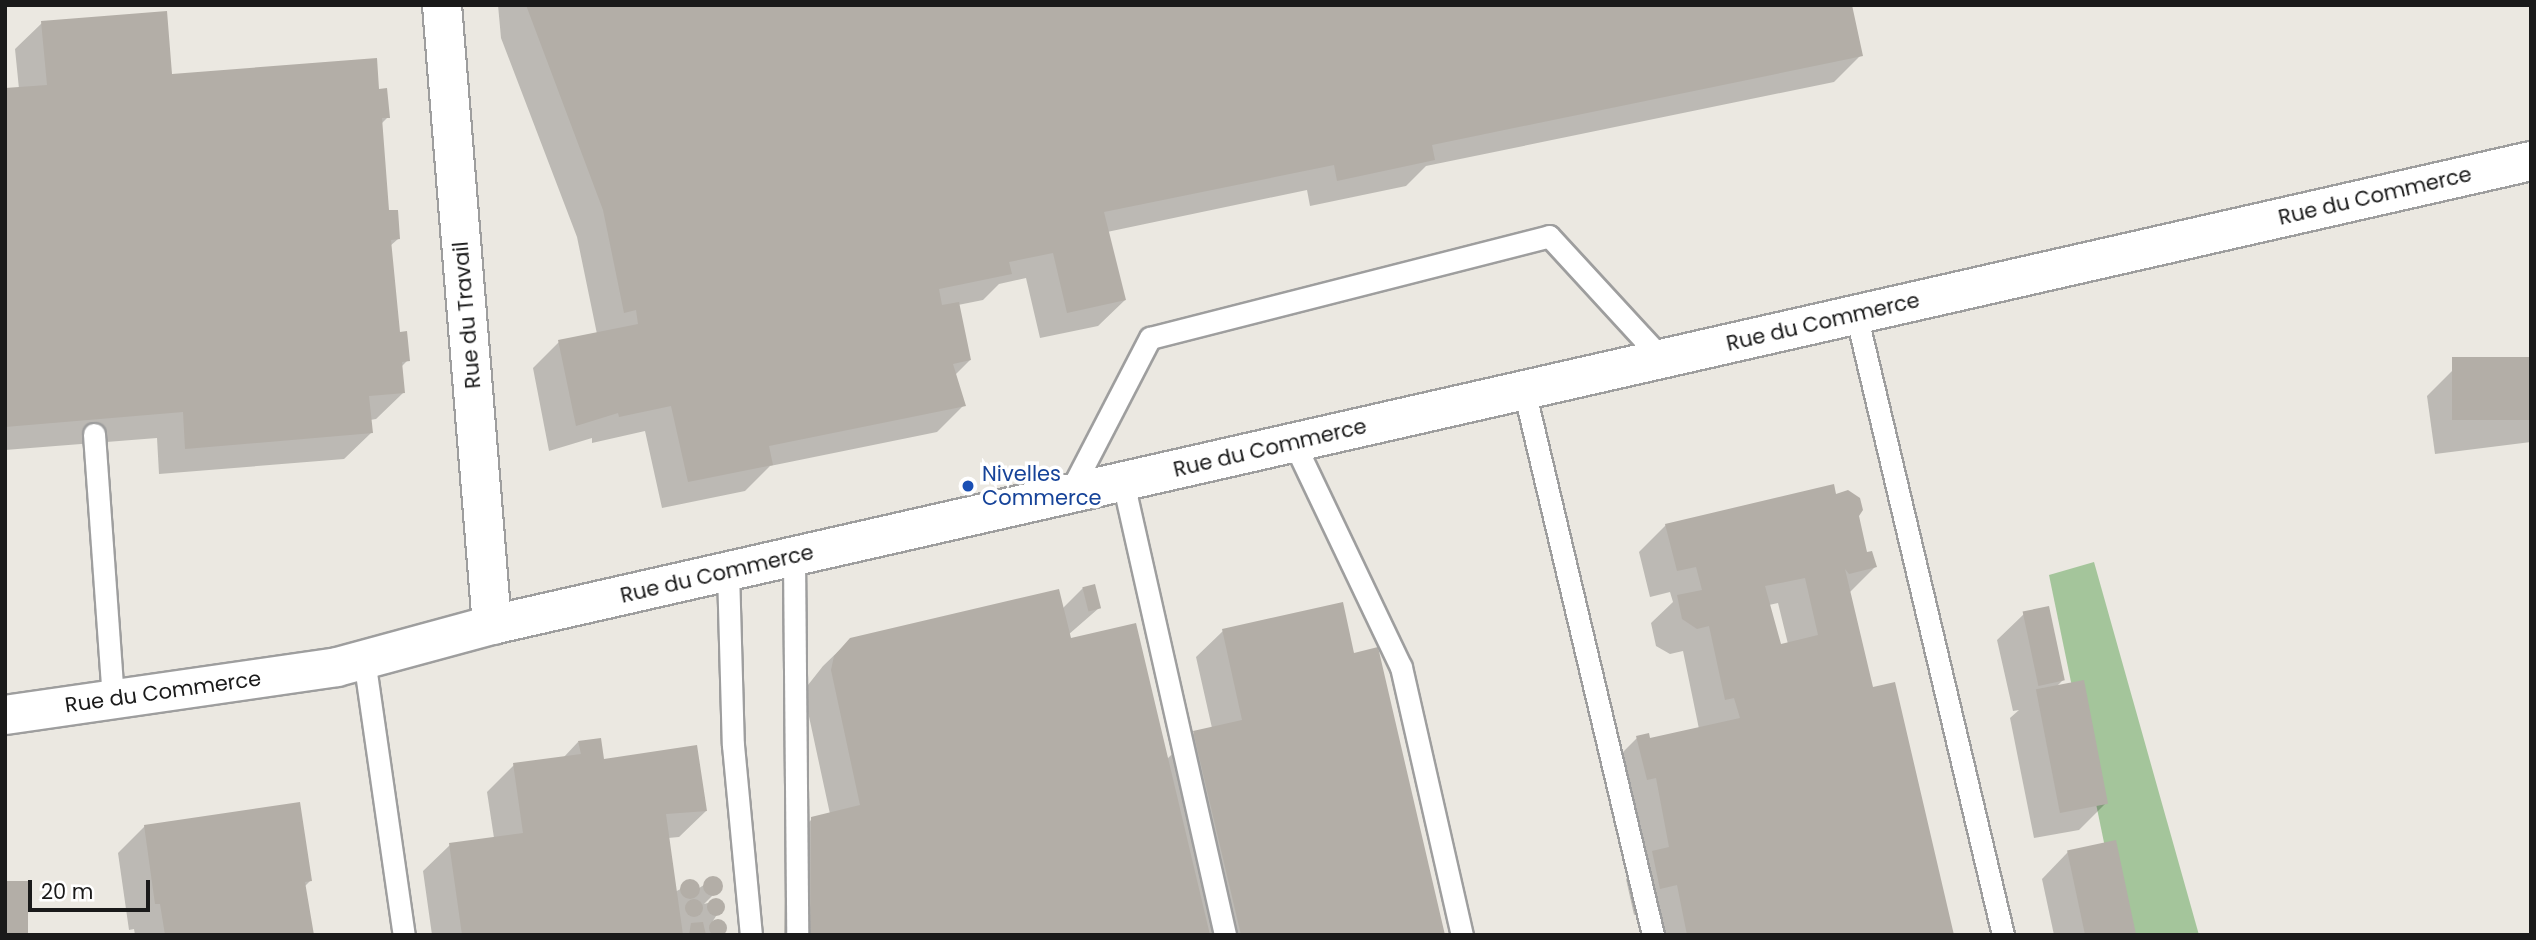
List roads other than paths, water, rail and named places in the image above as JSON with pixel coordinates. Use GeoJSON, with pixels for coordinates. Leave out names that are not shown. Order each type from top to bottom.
{"type":"FeatureCollection","features":[{"type":"Feature","properties":{"kind":"street","name":"Rue du Travail"},"geometry":{"type":"LineString","coordinates":[[442,5],[492,625]]}},
{"type":"Feature","properties":{"kind":"street","name":"Rue du Commerce"},"geometry":{"type":"LineString","coordinates":[[5,715],[364,659],[492,625],[2531,161]]}},
{"type":"Feature","properties":{"kind":"lane"},"geometry":{"type":"LineString","coordinates":[[1069,494],[1150,338],[1549,236],[1662,359]]}},
{"type":"Feature","properties":{"kind":"lane"},"geometry":{"type":"LineString","coordinates":[[1856,314],[2003,935]]}},
{"type":"Feature","properties":{"kind":"lane"},"geometry":{"type":"LineString","coordinates":[[1524,390],[1653,935]]}},
{"type":"Feature","properties":{"kind":"lane"},"geometry":{"type":"LineString","coordinates":[[94,434],[113,699]]}},
{"type":"Feature","properties":{"kind":"lane"},"geometry":{"type":"LineString","coordinates":[[1294,443],[1401,667],[1462,935]]}},
{"type":"Feature","properties":{"kind":"lane"},"geometry":{"type":"LineString","coordinates":[[1123,482],[1225,935]]}},
{"type":"Feature","properties":{"kind":"lane"},"geometry":{"type":"LineString","coordinates":[[794,557],[797,935]]}},
{"type":"Feature","properties":{"kind":"lane"},"geometry":{"type":"LineString","coordinates":[[728,571],[733,746],[751,935]]}},
{"type":"Feature","properties":{"kind":"lane"},"geometry":{"type":"LineString","coordinates":[[364,659],[404,935]]}},
{"type":"Feature","properties":{"kind":"place","name":"Nivelles Commerce"},"geometry":{"type":"Point","coordinates":[968,486]}}]}
